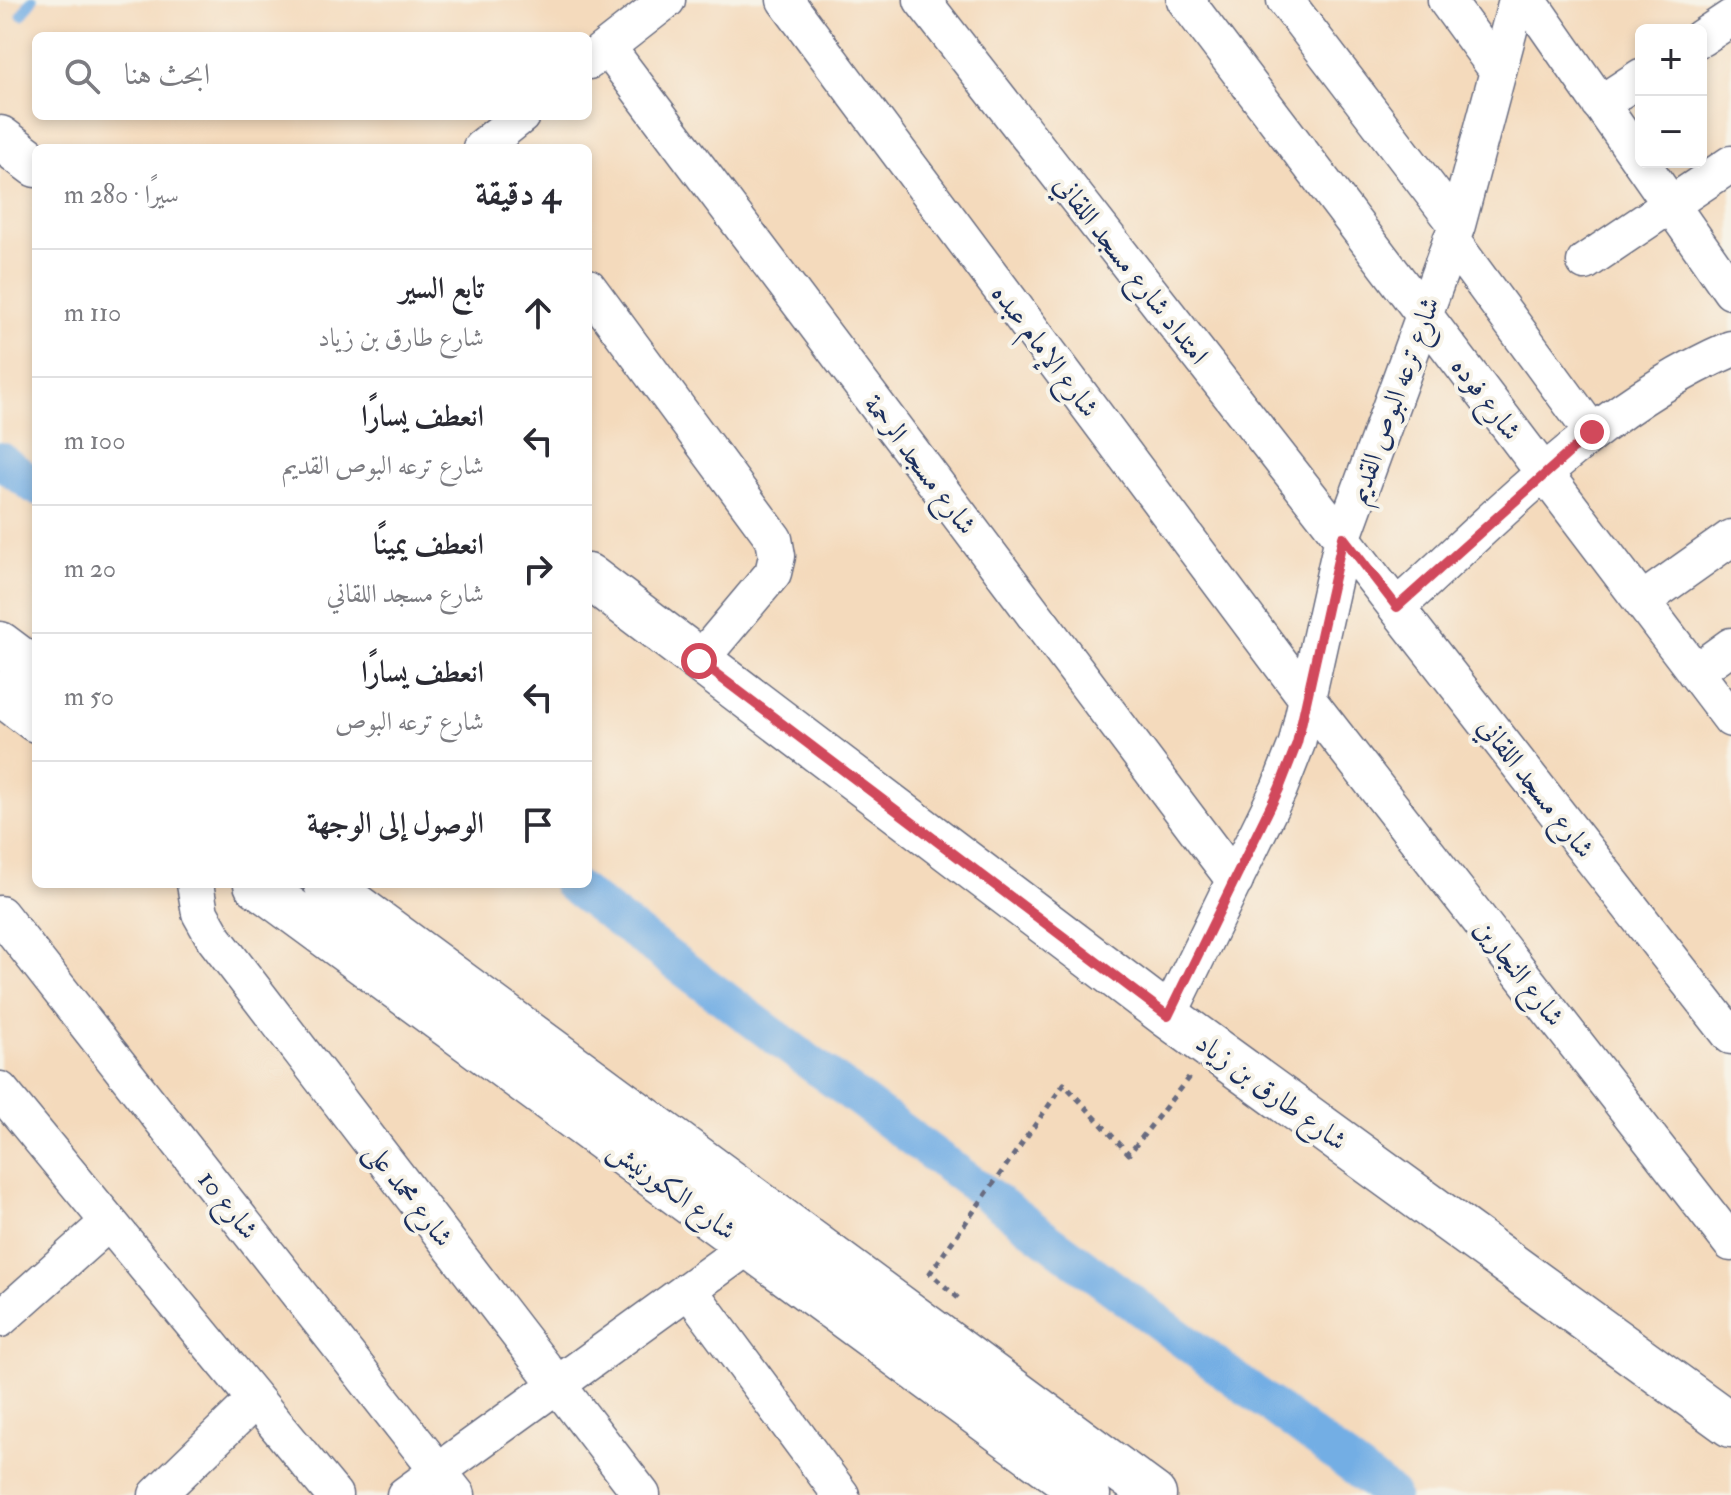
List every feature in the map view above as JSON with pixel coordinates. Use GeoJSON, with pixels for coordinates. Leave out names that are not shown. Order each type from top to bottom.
{"type":"FeatureCollection","features":[{"type":"Feature","properties":{"kind":"main road"},"geometry":{"type":"LineString","coordinates":[[0,138],[32,162]]}},
{"type":"Feature","properties":{"kind":"main road","name":"شارع طارق بن زياد"},"geometry":{"type":"LineString","coordinates":[[592,579],[1168,1016],[1731,1425]]}},
{"type":"Feature","properties":{"kind":"main road"},"geometry":{"type":"LineString","coordinates":[[0,644],[32,668]]}},
{"type":"Feature","properties":{"kind":"main road"},"geometry":{"type":"LineString","coordinates":[[0,693],[32,717]]}},
{"type":"Feature","properties":{"kind":"main road","name":"شارع الكورنيش"},"geometry":{"type":"LineString","coordinates":[[261,888],[1088,1495]]}},
{"type":"Feature","properties":{"kind":"main road","name":"شارع الكورنيش"},"geometry":{"type":"LineString","coordinates":[[331,888],[1154,1495]]}},
{"type":"Feature","properties":{"kind":"street"},"geometry":{"type":"LineString","coordinates":[[598,54],[667,0]]}},
{"type":"Feature","properties":{"kind":"street","name":"شارع الإمام عبده"},"geometry":{"type":"LineString","coordinates":[[785,0],[1308,700]]}},
{"type":"Feature","properties":{"kind":"street","name":"امتداد شارع مسجد اللقاني"},"geometry":{"type":"LineString","coordinates":[[922,0],[1343,537]]}},
{"type":"Feature","properties":{"kind":"street","name":"شارع فوده"},"geometry":{"type":"LineString","coordinates":[[1185,0],[1731,719]]}},
{"type":"Feature","properties":{"kind":"street"},"geometry":{"type":"LineString","coordinates":[[1285,0],[1454,232],[1592,432]]}},
{"type":"Feature","properties":{"kind":"street"},"geometry":{"type":"LineString","coordinates":[[1446,0],[1498,71]]}},
{"type":"Feature","properties":{"kind":"street","name":"شارع ترعه البوص القديم"},"geometry":{"type":"LineString","coordinates":[[1168,1016],[1279,789],[1297,743],[1343,537],[1454,232],[1517,0]]}},
{"type":"Feature","properties":{"kind":"street"},"geometry":{"type":"LineString","coordinates":[[1528,0],[1731,291]]}},
{"type":"Feature","properties":{"kind":"street"},"geometry":{"type":"LineString","coordinates":[[1707,34],[1731,18]]}},
{"type":"Feature","properties":{"kind":"street","name":"شارع مسجد الرحمة"},"geometry":{"type":"LineString","coordinates":[[598,54],[1235,881]]}},
{"type":"Feature","properties":{"kind":"street"},"geometry":{"type":"LineString","coordinates":[[1600,104],[1635,81]]}},
{"type":"Feature","properties":{"kind":"street"},"geometry":{"type":"LineString","coordinates":[[487,144],[516,120]]}},
{"type":"Feature","properties":{"kind":"street"},"geometry":{"type":"LineString","coordinates":[[1585,262],[1731,164]]}},
{"type":"Feature","properties":{"kind":"street"},"geometry":{"type":"LineString","coordinates":[[592,292],[774,539],[777,556],[773,573],[699,661]]}},
{"type":"Feature","properties":{"kind":"street"},"geometry":{"type":"LineString","coordinates":[[1397,607],[1592,432],[1648,392],[1731,349]]}},
{"type":"Feature","properties":{"kind":"street","name":"شارع مسجد اللقاني"},"geometry":{"type":"LineString","coordinates":[[1343,537],[1731,1036]]}},
{"type":"Feature","properties":{"kind":"street"},"geometry":{"type":"LineString","coordinates":[[1642,601],[1731,538]]}},
{"type":"Feature","properties":{"kind":"street"},"geometry":{"type":"LineString","coordinates":[[1695,672],[1731,646]]}},
{"type":"Feature","properties":{"kind":"street","name":"شارع النجارين"},"geometry":{"type":"LineString","coordinates":[[1308,700],[1731,1243]]}},
{"type":"Feature","properties":{"kind":"street","name":"شارع محمد على"},"geometry":{"type":"LineString","coordinates":[[196,888],[200,913],[214,938],[642,1495]]}},
{"type":"Feature","properties":{"kind":"street","name":"شارع 10"},"geometry":{"type":"LineString","coordinates":[[0,914],[448,1483]]}},
{"type":"Feature","properties":{"kind":"street"},"geometry":{"type":"LineString","coordinates":[[3,1101],[109,1222],[334,1495]]}},
{"type":"Feature","properties":{"kind":"street"},"geometry":{"type":"LineString","coordinates":[[0,1319],[109,1222]]}},
{"type":"Feature","properties":{"kind":"street"},"geometry":{"type":"LineString","coordinates":[[405,1495],[448,1483],[557,1385],[750,1245]]}},
{"type":"Feature","properties":{"kind":"street"},"geometry":{"type":"LineString","coordinates":[[689,1290],[841,1495]]}},
{"type":"Feature","properties":{"kind":"street"},"geometry":{"type":"LineString","coordinates":[[157,1495],[255,1400]]}},
{"type":"Feature","properties":{"kind":"path"},"geometry":{"type":"LineString","coordinates":[[930,1273],[1064,1084],[1129,1154],[1211,1047]]}},
{"type":"Feature","properties":{"kind":"waterway"},"geometry":{"type":"LineString","coordinates":[[22,15],[32,0]]}},
{"type":"Feature","properties":{"kind":"waterway"},"geometry":{"type":"LineString","coordinates":[[0,460],[32,484]]}},
{"type":"Feature","properties":{"kind":"waterway"},"geometry":{"type":"LineString","coordinates":[[575,888],[1391,1495]]}},
{"type":"Feature","properties":{"kind":"route"},"geometry":{"type":"LineString","coordinates":[[699,661],[1168,1016],[1279,789],[1297,743],[1343,537],[1397,607],[1592,432]]}}]}
